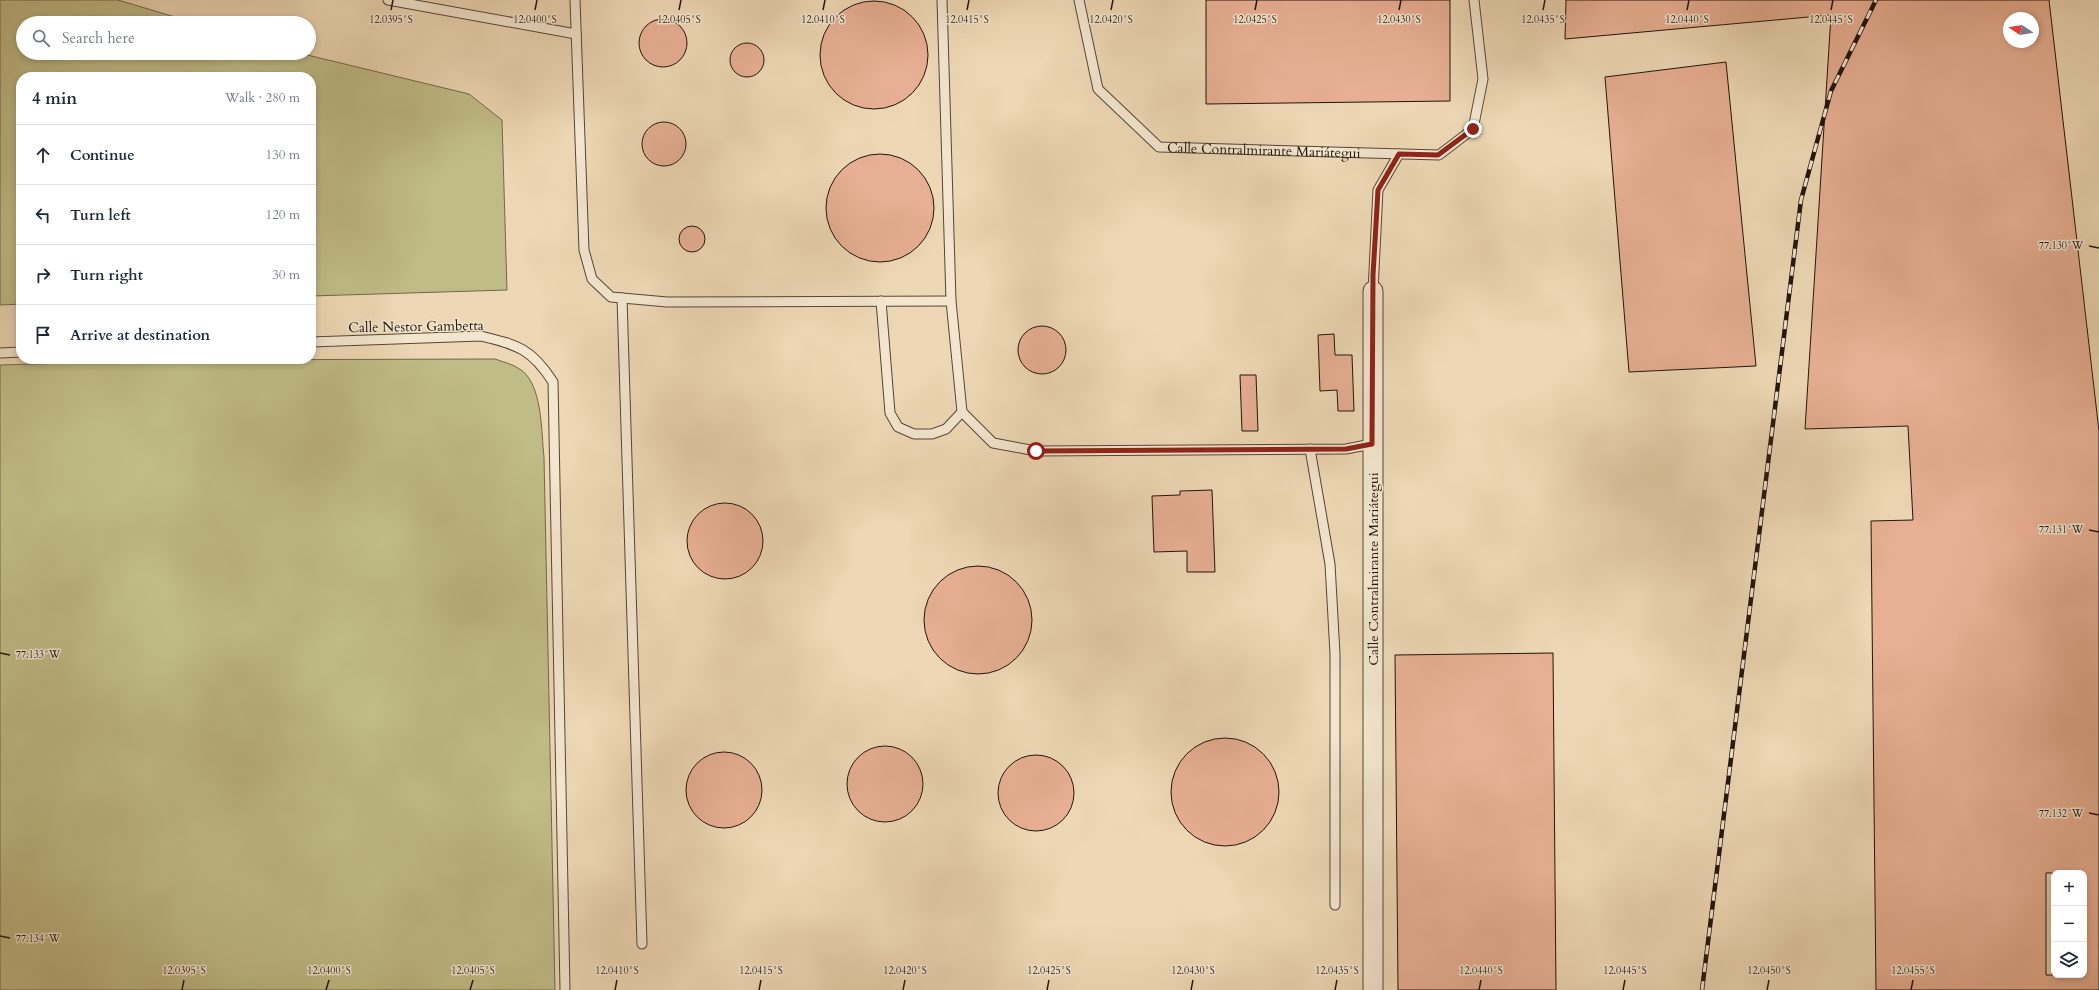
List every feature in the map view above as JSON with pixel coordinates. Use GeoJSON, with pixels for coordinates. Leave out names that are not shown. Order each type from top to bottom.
{"type":"FeatureCollection","features":[{"type":"Feature","properties":{"kind":"street","name":"Calle Contralmirante Mariátegui"},"geometry":{"type":"LineString","coordinates":[[1373,291],[1372,444],[1374,990]]}},
{"type":"Feature","properties":{"kind":"lane"},"geometry":{"type":"LineString","coordinates":[[388,0],[576,34]]}},
{"type":"Feature","properties":{"kind":"lane"},"geometry":{"type":"LineString","coordinates":[[575,0],[584,250],[592,279],[611,297],[667,302],[951,301]]}},
{"type":"Feature","properties":{"kind":"lane"},"geometry":{"type":"LineString","coordinates":[[942,0],[951,301],[962,412],[993,444],[1036,451],[1346,449],[1372,444]]}},
{"type":"Feature","properties":{"kind":"lane","name":"Calle Contralmirante Mariátegui"},"geometry":{"type":"LineString","coordinates":[[1079,0],[1098,89],[1159,147],[1438,155],[1473,129],[1484,79],[1474,0]]}},
{"type":"Feature","properties":{"kind":"lane","name":"Calle Contralmirante Mariátegui"},"geometry":{"type":"LineString","coordinates":[[1373,291],[1378,190],[1399,154]]}},
{"type":"Feature","properties":{"kind":"lane"},"geometry":{"type":"LineString","coordinates":[[622,298],[642,944]]}},
{"type":"Feature","properties":{"kind":"lane"},"geometry":{"type":"LineString","coordinates":[[881,301],[890,413],[898,427],[914,434],[932,434],[946,429],[962,412]]}},
{"type":"Feature","properties":{"kind":"lane","name":"Calle Nestor Gambetta"},"geometry":{"type":"LineString","coordinates":[[316,342],[481,336],[508,342],[525,350],[537,361],[553,382],[565,990]]}},
{"type":"Feature","properties":{"kind":"lane"},"geometry":{"type":"LineString","coordinates":[[0,353],[16,352]]}},
{"type":"Feature","properties":{"kind":"lane"},"geometry":{"type":"LineString","coordinates":[[1310,449],[1330,564],[1334,639],[1335,905]]}},
{"type":"Feature","properties":{"kind":"shaded area"},"geometry":{"type":"Polygon","coordinates":[[[0,0],[118,0],[172,16],[16,16],[16,60],[316,60],[316,57],[469,94],[502,120],[507,290],[316,296],[316,72],[16,72],[16,304],[0,305],[0,0]]]}},
{"type":"Feature","properties":{"kind":"shaded area"},"geometry":{"type":"Polygon","coordinates":[[[495,359],[518,368],[526,375],[532,384],[539,408],[544,457],[555,990],[0,990],[0,365],[316,364],[316,360],[495,359]]]}},
{"type":"Feature","properties":{"kind":"building"},"geometry":{"type":"Polygon","coordinates":[[[1206,0],[1450,0],[1450,101],[1206,104],[1206,0]]]}},
{"type":"Feature","properties":{"kind":"building"},"geometry":{"type":"Polygon","coordinates":[[[1566,0],[2049,0],[2099,431],[2099,990],[1876,990],[1871,521],[1913,520],[1908,426],[1805,429],[1831,15],[1565,39],[1566,0]]]}},
{"type":"Feature","properties":{"kind":"building"},"geometry":{"type":"Polygon","coordinates":[[[874,1],[895,5],[912,17],[924,34],[928,55],[924,76],[912,93],[895,105],[874,109],[853,105],[836,93],[824,76],[820,55],[824,34],[836,17],[853,5],[874,1]]]}},
{"type":"Feature","properties":{"kind":"building"},"geometry":{"type":"Polygon","coordinates":[[[663,19],[672,21],[680,26],[685,34],[687,43],[685,52],[680,60],[672,65],[663,67],[654,65],[646,60],[641,52],[639,43],[641,34],[646,26],[654,21],[663,19]]]}},
{"type":"Feature","properties":{"kind":"building"},"geometry":{"type":"Polygon","coordinates":[[[744,43],[750,43],[754,44],[761,50],[764,60],[763,67],[757,74],[750,77],[744,77],[740,76],[733,70],[730,63],[730,57],[731,53],[737,46],[744,43]]]}},
{"type":"Feature","properties":{"kind":"building"},"geometry":{"type":"Polygon","coordinates":[[[1726,62],[1756,366],[1629,372],[1605,77],[1726,62]]]}},
{"type":"Feature","properties":{"kind":"building"},"geometry":{"type":"Polygon","coordinates":[[[660,122],[668,122],[680,128],[686,140],[686,148],[680,160],[668,166],[660,166],[648,160],[642,148],[642,140],[648,128],[660,122]]]}},
{"type":"Feature","properties":{"kind":"building"},"geometry":{"type":"Polygon","coordinates":[[[880,154],[901,158],[918,170],[930,187],[934,208],[930,229],[918,246],[901,258],[880,262],[859,258],[842,246],[830,229],[826,208],[830,187],[842,170],[859,158],[880,154]]]}},
{"type":"Feature","properties":{"kind":"building"},"geometry":{"type":"Polygon","coordinates":[[[692,226],[701,230],[705,239],[701,248],[692,252],[683,248],[679,239],[683,230],[692,226]]]}},
{"type":"Feature","properties":{"kind":"building"},"geometry":{"type":"Polygon","coordinates":[[[1042,326],[1051,328],[1059,333],[1064,341],[1066,350],[1064,359],[1059,367],[1051,372],[1042,374],[1033,372],[1025,367],[1020,359],[1018,350],[1020,341],[1025,333],[1033,328],[1042,326]]]}},
{"type":"Feature","properties":{"kind":"building"},"geometry":{"type":"Polygon","coordinates":[[[1334,334],[1335,355],[1352,355],[1354,411],[1338,411],[1337,390],[1320,391],[1318,335],[1334,334]]]}},
{"type":"Feature","properties":{"kind":"building"},"geometry":{"type":"Polygon","coordinates":[[[1240,375],[1256,375],[1258,431],[1242,431],[1240,375]]]}},
{"type":"Feature","properties":{"kind":"building"},"geometry":{"type":"Polygon","coordinates":[[[1212,490],[1215,572],[1187,572],[1187,551],[1154,552],[1152,496],[1180,495],[1180,491],[1212,490]]]}},
{"type":"Feature","properties":{"kind":"building"},"geometry":{"type":"Polygon","coordinates":[[[725,503],[740,506],[752,514],[760,526],[763,541],[760,556],[752,568],[740,576],[725,579],[710,576],[698,568],[690,556],[687,541],[690,526],[698,514],[710,506],[725,503]]]}},
{"type":"Feature","properties":{"kind":"building"},"geometry":{"type":"Polygon","coordinates":[[[978,566],[999,570],[1016,582],[1028,599],[1032,620],[1028,641],[1016,658],[999,670],[978,674],[957,670],[940,658],[928,641],[924,620],[928,599],[940,582],[957,570],[978,566]]]}},
{"type":"Feature","properties":{"kind":"building"},"geometry":{"type":"Polygon","coordinates":[[[1553,653],[1556,990],[1398,990],[1395,655],[1553,653]]]}},
{"type":"Feature","properties":{"kind":"building"},"geometry":{"type":"Polygon","coordinates":[[[1225,738],[1246,742],[1263,754],[1275,771],[1279,792],[1275,813],[1263,830],[1246,842],[1225,846],[1204,842],[1187,830],[1175,813],[1171,792],[1175,771],[1187,754],[1204,742],[1225,738]]]}},
{"type":"Feature","properties":{"kind":"building"},"geometry":{"type":"Polygon","coordinates":[[[885,746],[900,749],[912,757],[920,769],[923,784],[920,799],[912,811],[900,819],[885,822],[870,819],[858,811],[850,799],[847,784],[850,769],[858,757],[870,749],[885,746]]]}},
{"type":"Feature","properties":{"kind":"building"},"geometry":{"type":"Polygon","coordinates":[[[724,752],[739,755],[751,763],[759,775],[762,790],[759,805],[751,817],[739,825],[724,828],[709,825],[697,817],[689,805],[686,790],[689,775],[697,763],[709,755],[724,752]]]}},
{"type":"Feature","properties":{"kind":"building"},"geometry":{"type":"Polygon","coordinates":[[[1036,755],[1051,758],[1063,766],[1071,778],[1074,793],[1071,808],[1063,820],[1051,828],[1036,831],[1021,828],[1009,820],[1001,808],[998,793],[1001,778],[1009,766],[1021,758],[1036,755]]]}},
{"type":"Feature","properties":{"kind":"railway"},"geometry":{"type":"LineString","coordinates":[[1702,990],[1801,200],[1831,91],[1876,0]]}},
{"type":"Feature","properties":{"kind":"route"},"geometry":{"type":"LineString","coordinates":[[1036,451],[1346,449],[1372,444],[1373,275],[1378,190],[1399,154],[1438,155],[1473,129]]}}]}
